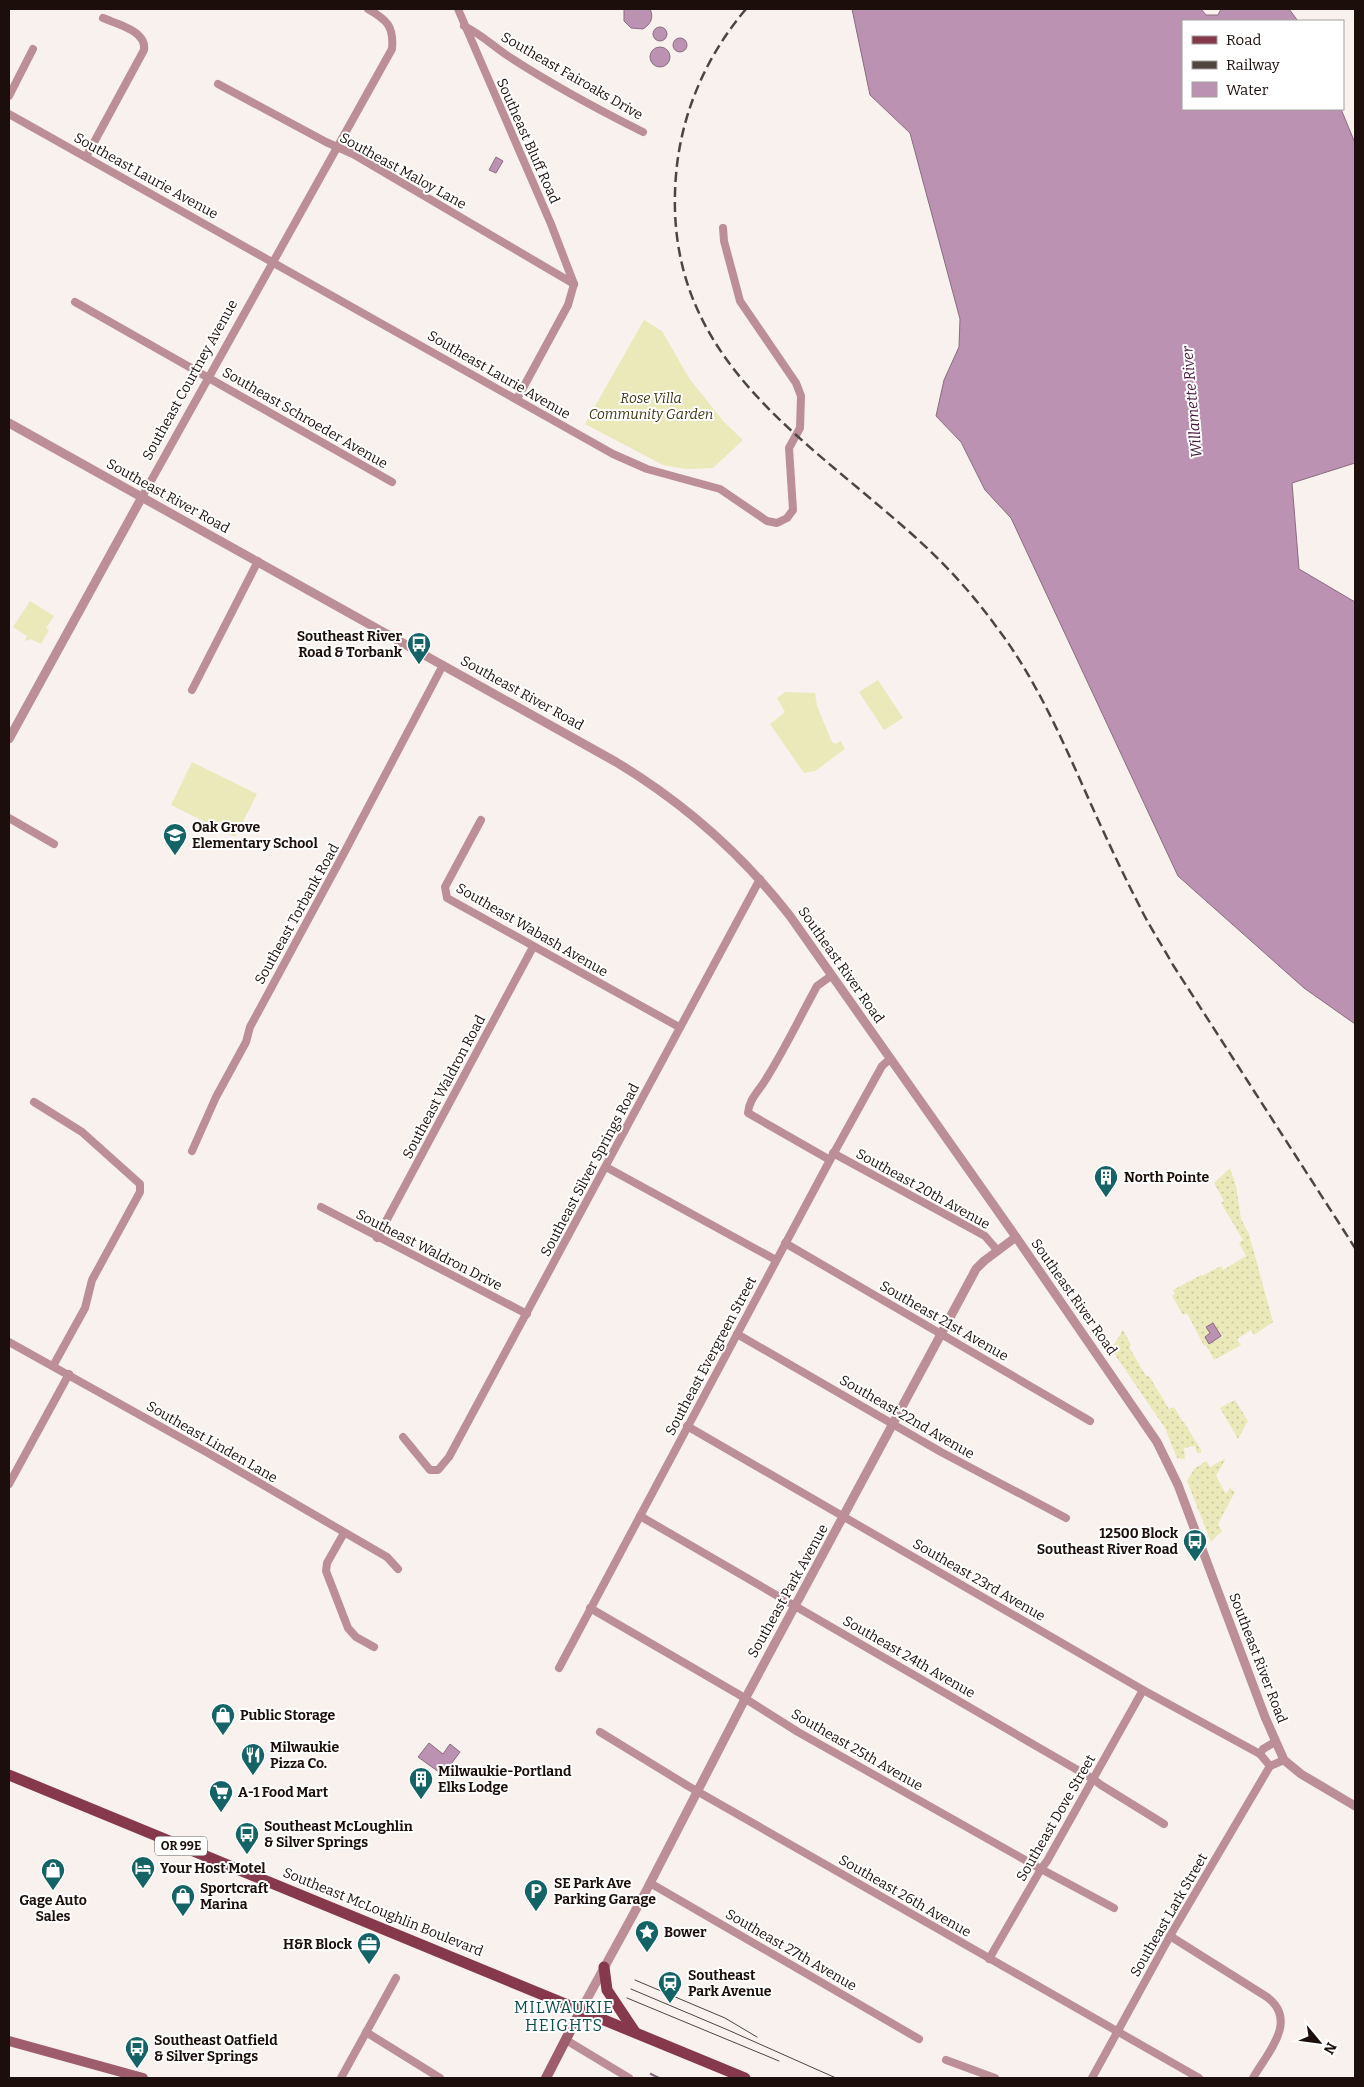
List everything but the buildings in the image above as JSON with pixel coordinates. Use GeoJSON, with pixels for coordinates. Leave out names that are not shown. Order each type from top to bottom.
{"type":"FeatureCollection","features":[{"type":"Feature","properties":{"kind":"main road","name":"Southeast McLoughlin Boulevard"},"geometry":{"type":"LineString","coordinates":[[9,1775],[745,2078]]}},
{"type":"Feature","properties":{"kind":"main road"},"geometry":{"type":"LineString","coordinates":[[604,1967],[607,1990],[635,2032]]}},
{"type":"Feature","properties":{"kind":"main road","name":"Southeast Park Avenue"},"geometry":{"type":"LineString","coordinates":[[546,2078],[581,2010]]}},
{"type":"Feature","properties":{"kind":"main road"},"geometry":{"type":"LineString","coordinates":[[9,2041],[143,2078]]}},
{"type":"Feature","properties":{"kind":"street","name":"Southeast Courtney Avenue"},"geometry":{"type":"LineString","coordinates":[[10,733],[392,49],[393,35],[388,24],[368,9]]}},
{"type":"Feature","properties":{"kind":"street","name":"Southeast Bluff Road"},"geometry":{"type":"LineString","coordinates":[[458,9],[551,224],[574,284]]}},
{"type":"Feature","properties":{"kind":"street"},"geometry":{"type":"LineString","coordinates":[[86,157],[145,45],[144,40],[126,27],[103,18]]}},
{"type":"Feature","properties":{"kind":"street","name":"Southeast Fairoaks Drive"},"geometry":{"type":"LineString","coordinates":[[464,26],[478,33],[524,66],[601,111],[643,132]]}},
{"type":"Feature","properties":{"kind":"street"},"geometry":{"type":"LineString","coordinates":[[9,96],[33,49]]}},
{"type":"Feature","properties":{"kind":"street","name":"Southeast Maloy Lane"},"geometry":{"type":"LineString","coordinates":[[218,84],[353,154],[574,284]]}},
{"type":"Feature","properties":{"kind":"street","name":"Southeast Laurie Avenue"},"geometry":{"type":"LineString","coordinates":[[9,114],[633,463],[647,469],[720,489],[767,521],[777,522],[787,518],[793,510],[794,501],[789,448],[800,428],[801,396],[796,383],[740,301],[724,241],[723,228]]}},
{"type":"Feature","properties":{"kind":"street"},"geometry":{"type":"LineString","coordinates":[[517,399],[568,305],[574,284]]}},
{"type":"Feature","properties":{"kind":"street","name":"Southeast Schroeder Avenue"},"geometry":{"type":"LineString","coordinates":[[75,302],[392,482]]}},
{"type":"Feature","properties":{"kind":"street","name":"Southeast River Road"},"geometry":{"type":"LineString","coordinates":[[9,423],[616,762],[666,793],[720,838],[760,879],[790,916],[1147,1426],[1164,1456],[1180,1492],[1275,1742],[1284,1760],[1296,1771],[1355,1806]]}},
{"type":"Feature","properties":{"kind":"street"},"geometry":{"type":"LineString","coordinates":[[192,690],[258,562]]}},
{"type":"Feature","properties":{"kind":"street","name":"Southeast Torbank Road"},"geometry":{"type":"LineString","coordinates":[[192,1151],[216,1097],[246,1042],[250,1027],[443,665]]}},
{"type":"Feature","properties":{"kind":"street"},"geometry":{"type":"LineString","coordinates":[[9,818],[54,844]]}},
{"type":"Feature","properties":{"kind":"street","name":"Southeast Wabash Avenue"},"geometry":{"type":"LineString","coordinates":[[481,820],[445,887],[447,898],[679,1027]]}},
{"type":"Feature","properties":{"kind":"street","name":"Southeast Silver Springs Road"},"geometry":{"type":"LineString","coordinates":[[404,1437],[428,1469],[432,1471],[438,1470],[449,1457],[760,879]]}},
{"type":"Feature","properties":{"kind":"street","name":"Southeast Waldron Road"},"geometry":{"type":"LineString","coordinates":[[377,1238],[533,947]]}},
{"type":"Feature","properties":{"kind":"street","name":"Southeast 20th Avenue"},"geometry":{"type":"LineString","coordinates":[[831,976],[817,986],[766,1080],[753,1098],[748,1113],[985,1236],[997,1250]]}},
{"type":"Feature","properties":{"kind":"street","name":"Southeast Evergreen Street"},"geometry":{"type":"LineString","coordinates":[[559,1668],[831,1156],[882,1066],[890,1059]]}},
{"type":"Feature","properties":{"kind":"street"},"geometry":{"type":"LineString","coordinates":[[34,1102],[82,1132],[140,1184],[140,1192],[92,1280],[85,1308],[53,1366]]}},
{"type":"Feature","properties":{"kind":"street"},"geometry":{"type":"LineString","coordinates":[[606,1167],[776,1260]]}},
{"type":"Feature","properties":{"kind":"street","name":"Southeast Waldron Drive"},"geometry":{"type":"LineString","coordinates":[[320,1208],[527,1314]]}},
{"type":"Feature","properties":{"kind":"street","name":"Southeast Park Avenue"},"geometry":{"type":"LineString","coordinates":[[581,2010],[650,1883],[744,1699],[796,1606],[976,1269],[997,1250],[1016,1237]]}},
{"type":"Feature","properties":{"kind":"street","name":"Southeast 21st Avenue"},"geometry":{"type":"LineString","coordinates":[[785,1243],[1090,1421]]}},
{"type":"Feature","properties":{"kind":"street","name":"Southeast 22nd Avenue"},"geometry":{"type":"LineString","coordinates":[[737,1334],[893,1425],[1066,1518]]}},
{"type":"Feature","properties":{"kind":"street","name":"Southeast Linden Lane"},"geometry":{"type":"LineString","coordinates":[[9,1342],[208,1453],[387,1557],[398,1569]]}},
{"type":"Feature","properties":{"kind":"street"},"geometry":{"type":"LineString","coordinates":[[9,1484],[68,1374]]}},
{"type":"Feature","properties":{"kind":"street","name":"Southeast 23rd Avenue"},"geometry":{"type":"LineString","coordinates":[[687,1426],[1143,1690],[1260,1754]]}},
{"type":"Feature","properties":{"kind":"street","name":"Southeast 24th Avenue"},"geometry":{"type":"LineString","coordinates":[[640,1516],[1093,1779],[1164,1824]]}},
{"type":"Feature","properties":{"kind":"street"},"geometry":{"type":"LineString","coordinates":[[344,1533],[327,1563],[326,1571],[348,1628],[356,1637],[374,1647]]}},
{"type":"Feature","properties":{"kind":"street","name":"Southeast 25th Avenue"},"geometry":{"type":"LineString","coordinates":[[590,1608],[807,1737],[1114,1908]]}},
{"type":"Feature","properties":{"kind":"street","name":"Southeast Dove Street"},"geometry":{"type":"LineString","coordinates":[[989,1959],[1041,1869],[1048,1861],[1143,1690]]}},
{"type":"Feature","properties":{"kind":"street","name":"Southeast 26th Avenue"},"geometry":{"type":"LineString","coordinates":[[600,1732],[697,1791],[1199,2078]]}},
{"type":"Feature","properties":{"kind":"street"},"geometry":{"type":"LineString","coordinates":[[1275,1742],[1263,1749],[1260,1754],[1270,1766],[1284,1760]]}},
{"type":"Feature","properties":{"kind":"street","name":"Southeast Lark Street"},"geometry":{"type":"LineString","coordinates":[[1092,2078],[1170,1936],[1270,1766]]}},
{"type":"Feature","properties":{"kind":"street","name":"Southeast 27th Avenue"},"geometry":{"type":"LineString","coordinates":[[650,1883],[919,2039]]}},
{"type":"Feature","properties":{"kind":"street"},"geometry":{"type":"LineString","coordinates":[[1170,1936],[1267,1997],[1277,2006],[1282,2017],[1281,2027],[1278,2036],[1253,2078]]}},
{"type":"Feature","properties":{"kind":"street"},"geometry":{"type":"LineString","coordinates":[[341,2078],[396,1978]]}},
{"type":"Feature","properties":{"kind":"street"},"geometry":{"type":"LineString","coordinates":[[366,2032],[440,2078]]}},
{"type":"Feature","properties":{"kind":"street"},"geometry":{"type":"LineString","coordinates":[[566,2040],[629,2078]]}},
{"type":"Feature","properties":{"kind":"street"},"geometry":{"type":"LineString","coordinates":[[946,2060],[994,2078]]}},
{"type":"Feature","properties":{"kind":"green space","name":"Rose Villa Community Garden"},"geometry":{"type":"Polygon","coordinates":[[[644,320],[662,331],[689,378],[723,421],[743,440],[713,468],[686,469],[663,465],[585,424],[644,320]]]}},
{"type":"Feature","properties":{"kind":"green space"},"geometry":{"type":"Polygon","coordinates":[[[30,601],[54,616],[46,628],[49,630],[41,644],[31,639],[25,641],[27,636],[13,627],[30,601]]]}},
{"type":"Feature","properties":{"kind":"green space"},"geometry":{"type":"Polygon","coordinates":[[[878,680],[903,718],[884,730],[859,692],[878,680]]]}},
{"type":"Feature","properties":{"kind":"green space"},"geometry":{"type":"Polygon","coordinates":[[[785,692],[815,693],[817,706],[832,742],[835,744],[841,741],[845,749],[815,771],[804,773],[770,724],[785,712],[777,698],[785,692]]]}},
{"type":"Feature","properties":{"kind":"green space"},"geometry":{"type":"Polygon","coordinates":[[[192,762],[257,794],[235,837],[171,805],[192,762]]]}},
{"type":"Feature","properties":{"kind":"green space"},"geometry":{"type":"Polygon","coordinates":[[[1230,1168],[1236,1186],[1241,1219],[1249,1234],[1273,1322],[1254,1335],[1251,1330],[1237,1339],[1241,1345],[1214,1360],[1206,1345],[1204,1346],[1187,1313],[1183,1315],[1172,1296],[1175,1294],[1173,1290],[1221,1266],[1223,1270],[1246,1256],[1239,1243],[1243,1240],[1221,1203],[1224,1201],[1214,1183],[1230,1168]]]}},
{"type":"Feature","properties":{"kind":"green space"},"geometry":{"type":"Polygon","coordinates":[[[1123,1330],[1131,1345],[1129,1347],[1146,1376],[1149,1376],[1169,1409],[1174,1407],[1201,1450],[1201,1453],[1197,1453],[1195,1446],[1184,1448],[1185,1459],[1177,1458],[1165,1428],[1111,1349],[1123,1330]]]}},
{"type":"Feature","properties":{"kind":"green space"},"geometry":{"type":"Polygon","coordinates":[[[1235,1400],[1248,1421],[1238,1439],[1220,1408],[1235,1400]]]}},
{"type":"Feature","properties":{"kind":"green space"},"geometry":{"type":"Polygon","coordinates":[[[1226,1458],[1216,1476],[1226,1494],[1230,1488],[1235,1492],[1218,1524],[1222,1531],[1211,1542],[1187,1481],[1194,1469],[1206,1461],[1210,1467],[1226,1458]]]}},
{"type":"Feature","properties":{"kind":"water"},"geometry":{"type":"Polygon","coordinates":[[[624,9],[650,9],[651,20],[643,29],[631,28],[624,21],[624,9]]]}},
{"type":"Feature","properties":{"kind":"water","name":"Willamette River"},"geometry":{"type":"Polygon","coordinates":[[[852,9],[1201,9],[1206,15],[1218,15],[1221,9],[1289,9],[1297,20],[1182,20],[1182,110],[1341,110],[1355,143],[1355,463],[1292,483],[1299,569],[1355,602],[1355,1024],[1304,988],[1178,876],[1011,518],[985,490],[961,442],[936,416],[944,380],[959,347],[960,319],[910,133],[870,95],[852,9]]]}},
{"type":"Feature","properties":{"kind":"water"},"geometry":{"type":"Polygon","coordinates":[[[660,27],[665,29],[667,34],[665,39],[660,41],[655,39],[653,34],[655,29],[660,27]]]}},
{"type":"Feature","properties":{"kind":"water"},"geometry":{"type":"Polygon","coordinates":[[[680,38],[685,40],[687,45],[685,50],[680,52],[675,50],[673,45],[675,40],[680,38]]]}},
{"type":"Feature","properties":{"kind":"water"},"geometry":{"type":"Polygon","coordinates":[[[660,47],[667,50],[670,57],[667,64],[660,67],[653,64],[650,57],[653,50],[660,47]]]}},
{"type":"Feature","properties":{"kind":"water"},"geometry":{"type":"Polygon","coordinates":[[[496,157],[503,161],[496,173],[489,170],[496,157]]]}},
{"type":"Feature","properties":{"kind":"water"},"geometry":{"type":"Polygon","coordinates":[[[1213,1323],[1221,1336],[1209,1344],[1205,1337],[1210,1333],[1206,1327],[1213,1323]]]}},
{"type":"Feature","properties":{"kind":"water"},"geometry":{"type":"Polygon","coordinates":[[[429,1743],[443,1754],[450,1744],[460,1752],[443,1775],[418,1757],[429,1743]]]}},
{"type":"Feature","properties":{"kind":"waterway"},"geometry":{"type":"LineString","coordinates":[[651,2074],[659,2078]]}},
{"type":"Feature","properties":{"kind":"tram line"},"geometry":{"type":"LineString","coordinates":[[635,1980],[725,2018],[757,2037]]}},
{"type":"Feature","properties":{"kind":"tram line"},"geometry":{"type":"LineString","coordinates":[[631,1989],[836,2078]]}},
{"type":"Feature","properties":{"kind":"tram line"},"geometry":{"type":"LineString","coordinates":[[627,1998],[779,2061]]}},
{"type":"Feature","properties":{"kind":"railway"},"geometry":{"type":"LineString","coordinates":[[746,9],[719,46],[698,87],[683,130],[676,175],[677,238],[691,293],[714,341],[746,384],[784,424],[914,536],[967,589],[995,625],[1026,672],[1053,721],[1099,822],[1151,928],[1355,1248]]}},
{"type":"Feature","properties":{"kind":"place","name":"Southeast River Road & Torbank"},"geometry":{"type":"Point","coordinates":[419,665]}},
{"type":"Feature","properties":{"kind":"place","name":"Oak Grove Elementary School"},"geometry":{"type":"Point","coordinates":[175,856]}},
{"type":"Feature","properties":{"kind":"place","name":"North Pointe"},"geometry":{"type":"Point","coordinates":[1106,1198]}},
{"type":"Feature","properties":{"kind":"place","name":"12500 Block Southeast River Road"},"geometry":{"type":"Point","coordinates":[1195,1562]}},
{"type":"Feature","properties":{"kind":"place","name":"Public Storage"},"geometry":{"type":"Point","coordinates":[223,1736]}},
{"type":"Feature","properties":{"kind":"place","name":"Milwaukie Pizza Co."},"geometry":{"type":"Point","coordinates":[253,1776]}},
{"type":"Feature","properties":{"kind":"place","name":"Milwaukie-Portland Elks Lodge"},"geometry":{"type":"Point","coordinates":[421,1800]}},
{"type":"Feature","properties":{"kind":"place","name":"A-1 Food Mart"},"geometry":{"type":"Point","coordinates":[221,1813]}},
{"type":"Feature","properties":{"kind":"place","name":"Southeast McLoughlin & Silver Springs"},"geometry":{"type":"Point","coordinates":[247,1855]}},
{"type":"Feature","properties":{"kind":"place","name":"Your Host Motel"},"geometry":{"type":"Point","coordinates":[143,1889]}},
{"type":"Feature","properties":{"kind":"place","name":"Gage Auto Sales"},"geometry":{"type":"Point","coordinates":[53,1891]}},
{"type":"Feature","properties":{"kind":"place","name":"SE Park Ave Parking Garage"},"geometry":{"type":"Point","coordinates":[536,1912]}},
{"type":"Feature","properties":{"kind":"place","name":"Sportcraft Marina"},"geometry":{"type":"Point","coordinates":[183,1917]}},
{"type":"Feature","properties":{"kind":"place","name":"Bower"},"geometry":{"type":"Point","coordinates":[647,1953]}},
{"type":"Feature","properties":{"kind":"place","name":"H&R Block"},"geometry":{"type":"Point","coordinates":[369,1965]}},
{"type":"Feature","properties":{"kind":"place","name":"Southeast Park Avenue"},"geometry":{"type":"Point","coordinates":[670,2004]}},
{"type":"Feature","properties":{"kind":"place","name":"Southeast Oatfield & Silver Springs"},"geometry":{"type":"Point","coordinates":[137,2069]}},
{"type":"Feature","properties":{"kind":"district","name":"MILWAUKIE HEIGHTS"},"geometry":{"type":"Point","coordinates":[564,2016]}}]}
